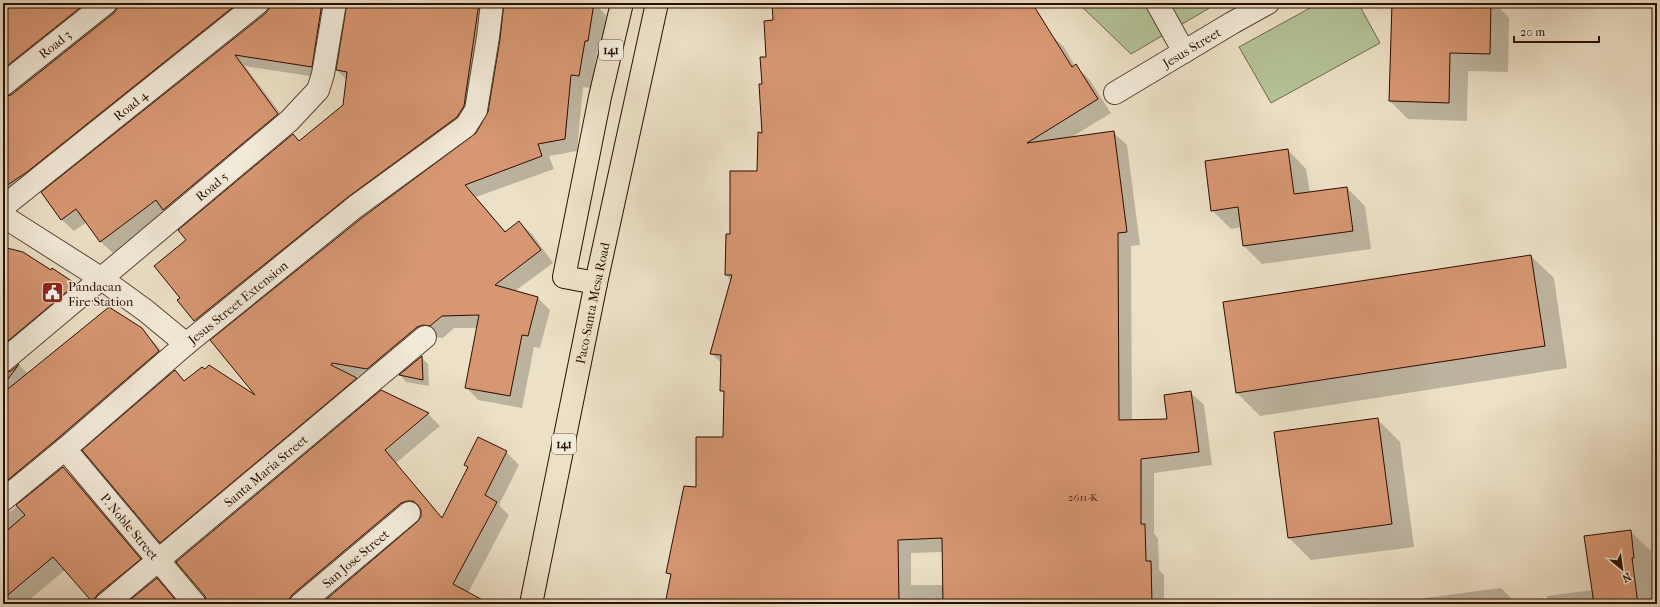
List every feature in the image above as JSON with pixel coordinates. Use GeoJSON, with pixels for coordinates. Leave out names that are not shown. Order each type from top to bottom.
{"type":"FeatureCollection","features":[{"type":"Feature","properties":{"kind":"main road","name":"141"},"geometry":{"type":"LineString","coordinates":[[596,283],[564,277],[600,97],[622,3]]}},
{"type":"Feature","properties":{"kind":"main road","name":"Paco-Santa Mesa Road"},"geometry":{"type":"LineString","coordinates":[[531,604],[596,283],[657,3]]}},
{"type":"Feature","properties":{"kind":"street","name":"Road 3"},"geometry":{"type":"LineString","coordinates":[[3,85],[106,3]]}},
{"type":"Feature","properties":{"kind":"street","name":"Road 4"},"geometry":{"type":"LineString","coordinates":[[3,207],[258,3]]}},
{"type":"Feature","properties":{"kind":"street","name":"Road 5"},"geometry":{"type":"LineString","coordinates":[[102,279],[289,121],[318,90],[323,74],[335,3]]}},
{"type":"Feature","properties":{"kind":"street","name":"Jesus Street Extension"},"geometry":{"type":"LineString","coordinates":[[3,500],[65,449],[186,344],[355,207],[466,126],[476,110],[492,3]]}},
{"type":"Feature","properties":{"kind":"street"},"geometry":{"type":"LineString","coordinates":[[1157,3],[1184,52]]}},
{"type":"Feature","properties":{"kind":"street","name":"Jesus Street"},"geometry":{"type":"LineString","coordinates":[[1115,93],[1268,3]]}},
{"type":"Feature","properties":{"kind":"street"},"geometry":{"type":"LineString","coordinates":[[3,216],[102,279],[146,311],[186,344]]}},
{"type":"Feature","properties":{"kind":"street"},"geometry":{"type":"LineString","coordinates":[[3,361],[102,279]]}},
{"type":"Feature","properties":{"kind":"street","name":"Santa Maria Street"},"geometry":{"type":"LineString","coordinates":[[106,604],[425,337]]}},
{"type":"Feature","properties":{"kind":"street","name":"P. Noble Street"},"geometry":{"type":"LineString","coordinates":[[65,449],[196,604]]}},
{"type":"Feature","properties":{"kind":"street","name":"San Jose Street"},"geometry":{"type":"LineString","coordinates":[[301,604],[409,513]]}},
{"type":"Feature","properties":{"kind":"green space"},"geometry":{"type":"Polygon","coordinates":[[[1078,3],[1218,3],[1131,54],[1078,3]]]}},
{"type":"Feature","properties":{"kind":"green space"},"geometry":{"type":"Polygon","coordinates":[[[1319,3],[1358,3],[1380,43],[1271,103],[1239,47],[1319,3]]]}},
{"type":"Feature","properties":{"kind":"building"},"geometry":{"type":"Polygon","coordinates":[[[3,3],[86,3],[3,69],[3,3]]]}},
{"type":"Feature","properties":{"kind":"building"},"geometry":{"type":"Polygon","coordinates":[[[118,3],[238,3],[27,172],[3,188],[3,97],[11,95],[114,13],[118,3]]]}},
{"type":"Feature","properties":{"kind":"building"},"geometry":{"type":"Polygon","coordinates":[[[270,3],[322,3],[312,67],[235,55],[278,114],[163,210],[156,200],[100,242],[76,209],[61,220],[41,192],[266,13],[270,3]]]}},
{"type":"Feature","properties":{"kind":"building"},"geometry":{"type":"Polygon","coordinates":[[[347,3],[398,3],[421,6],[421,3],[479,3],[464,106],[457,117],[348,197],[194,321],[177,300],[180,298],[154,266],[186,240],[178,230],[293,134],[299,141],[343,105],[347,72],[336,70],[347,3]]]}},
{"type":"Feature","properties":{"kind":"building"},"geometry":{"type":"Polygon","coordinates":[[[504,3],[594,3],[588,41],[585,41],[579,76],[571,75],[565,139],[538,144],[542,156],[465,185],[505,232],[519,221],[541,250],[495,285],[538,297],[528,336],[522,335],[510,396],[465,388],[479,315],[442,316],[430,326],[423,325],[417,327],[367,369],[332,363],[331,365],[357,378],[160,543],[82,450],[175,370],[184,381],[202,367],[205,369],[209,365],[255,395],[210,340],[363,217],[476,133],[488,112],[500,39],[504,3]]]}},
{"type":"Feature","properties":{"kind":"building"},"geometry":{"type":"Polygon","coordinates":[[[772,3],[1032,3],[1072,67],[1076,64],[1098,99],[1027,143],[1114,131],[1127,232],[1118,233],[1119,420],[1167,419],[1164,395],[1191,391],[1199,452],[1141,459],[1141,524],[1145,524],[1146,561],[1151,561],[1152,604],[943,604],[942,538],[898,540],[899,604],[665,604],[671,574],[666,573],[684,486],[696,487],[696,437],[723,437],[724,391],[720,391],[721,355],[710,354],[732,275],[725,275],[726,234],[730,234],[730,171],[757,171],[758,132],[762,133],[759,84],[762,84],[760,57],[766,57],[764,21],[773,20],[772,3]]]}},
{"type":"Feature","properties":{"kind":"building"},"geometry":{"type":"Polygon","coordinates":[[[1392,3],[1491,3],[1490,54],[1450,53],[1449,103],[1389,101],[1392,3]]]}},
{"type":"Feature","properties":{"kind":"building"},"geometry":{"type":"Polygon","coordinates":[[[1288,149],[1294,194],[1347,187],[1353,231],[1243,246],[1238,207],[1211,211],[1205,161],[1288,149]]]}},
{"type":"Feature","properties":{"kind":"building"},"geometry":{"type":"Polygon","coordinates":[[[3,247],[23,252],[51,270],[52,268],[76,284],[3,345],[3,247]]]}},
{"type":"Feature","properties":{"kind":"building"},"geometry":{"type":"Polygon","coordinates":[[[1531,255],[1545,346],[1236,393],[1223,302],[1531,255]]]}},
{"type":"Feature","properties":{"kind":"building"},"geometry":{"type":"Polygon","coordinates":[[[109,307],[142,328],[159,351],[3,484],[3,393],[109,307]]]}},
{"type":"Feature","properties":{"kind":"building"},"geometry":{"type":"Polygon","coordinates":[[[422,356],[423,380],[399,375],[422,356]]]}},
{"type":"Feature","properties":{"kind":"building"},"geometry":{"type":"Polygon","coordinates":[[[19,364],[3,386],[3,373],[11,371],[19,364]]]}},
{"type":"Feature","properties":{"kind":"building"},"geometry":{"type":"Polygon","coordinates":[[[381,390],[429,413],[385,450],[442,518],[468,467],[464,465],[478,437],[507,451],[485,495],[497,502],[453,584],[490,604],[322,603],[417,522],[421,517],[421,510],[413,501],[407,501],[401,503],[293,594],[289,599],[289,604],[207,604],[205,596],[176,562],[381,390]]]}},
{"type":"Feature","properties":{"kind":"building"},"geometry":{"type":"Polygon","coordinates":[[[1378,418],[1392,524],[1288,538],[1274,432],[1378,418]]]}},
{"type":"Feature","properties":{"kind":"building"},"geometry":{"type":"Polygon","coordinates":[[[63,467],[141,559],[98,594],[94,599],[94,604],[53,557],[3,599],[3,534],[25,515],[16,505],[63,467]]]}},
{"type":"Feature","properties":{"kind":"building"},"geometry":{"type":"Polygon","coordinates":[[[1631,530],[1634,558],[1632,558],[1638,604],[1594,604],[1584,536],[1631,530]]]}},
{"type":"Feature","properties":{"kind":"building"},"geometry":{"type":"Polygon","coordinates":[[[157,578],[179,604],[125,604],[157,578]]]}},
{"type":"Feature","properties":{"kind":"place","name":"Pandacan Fire Station"},"geometry":{"type":"Point","coordinates":[53,293]}}]}
